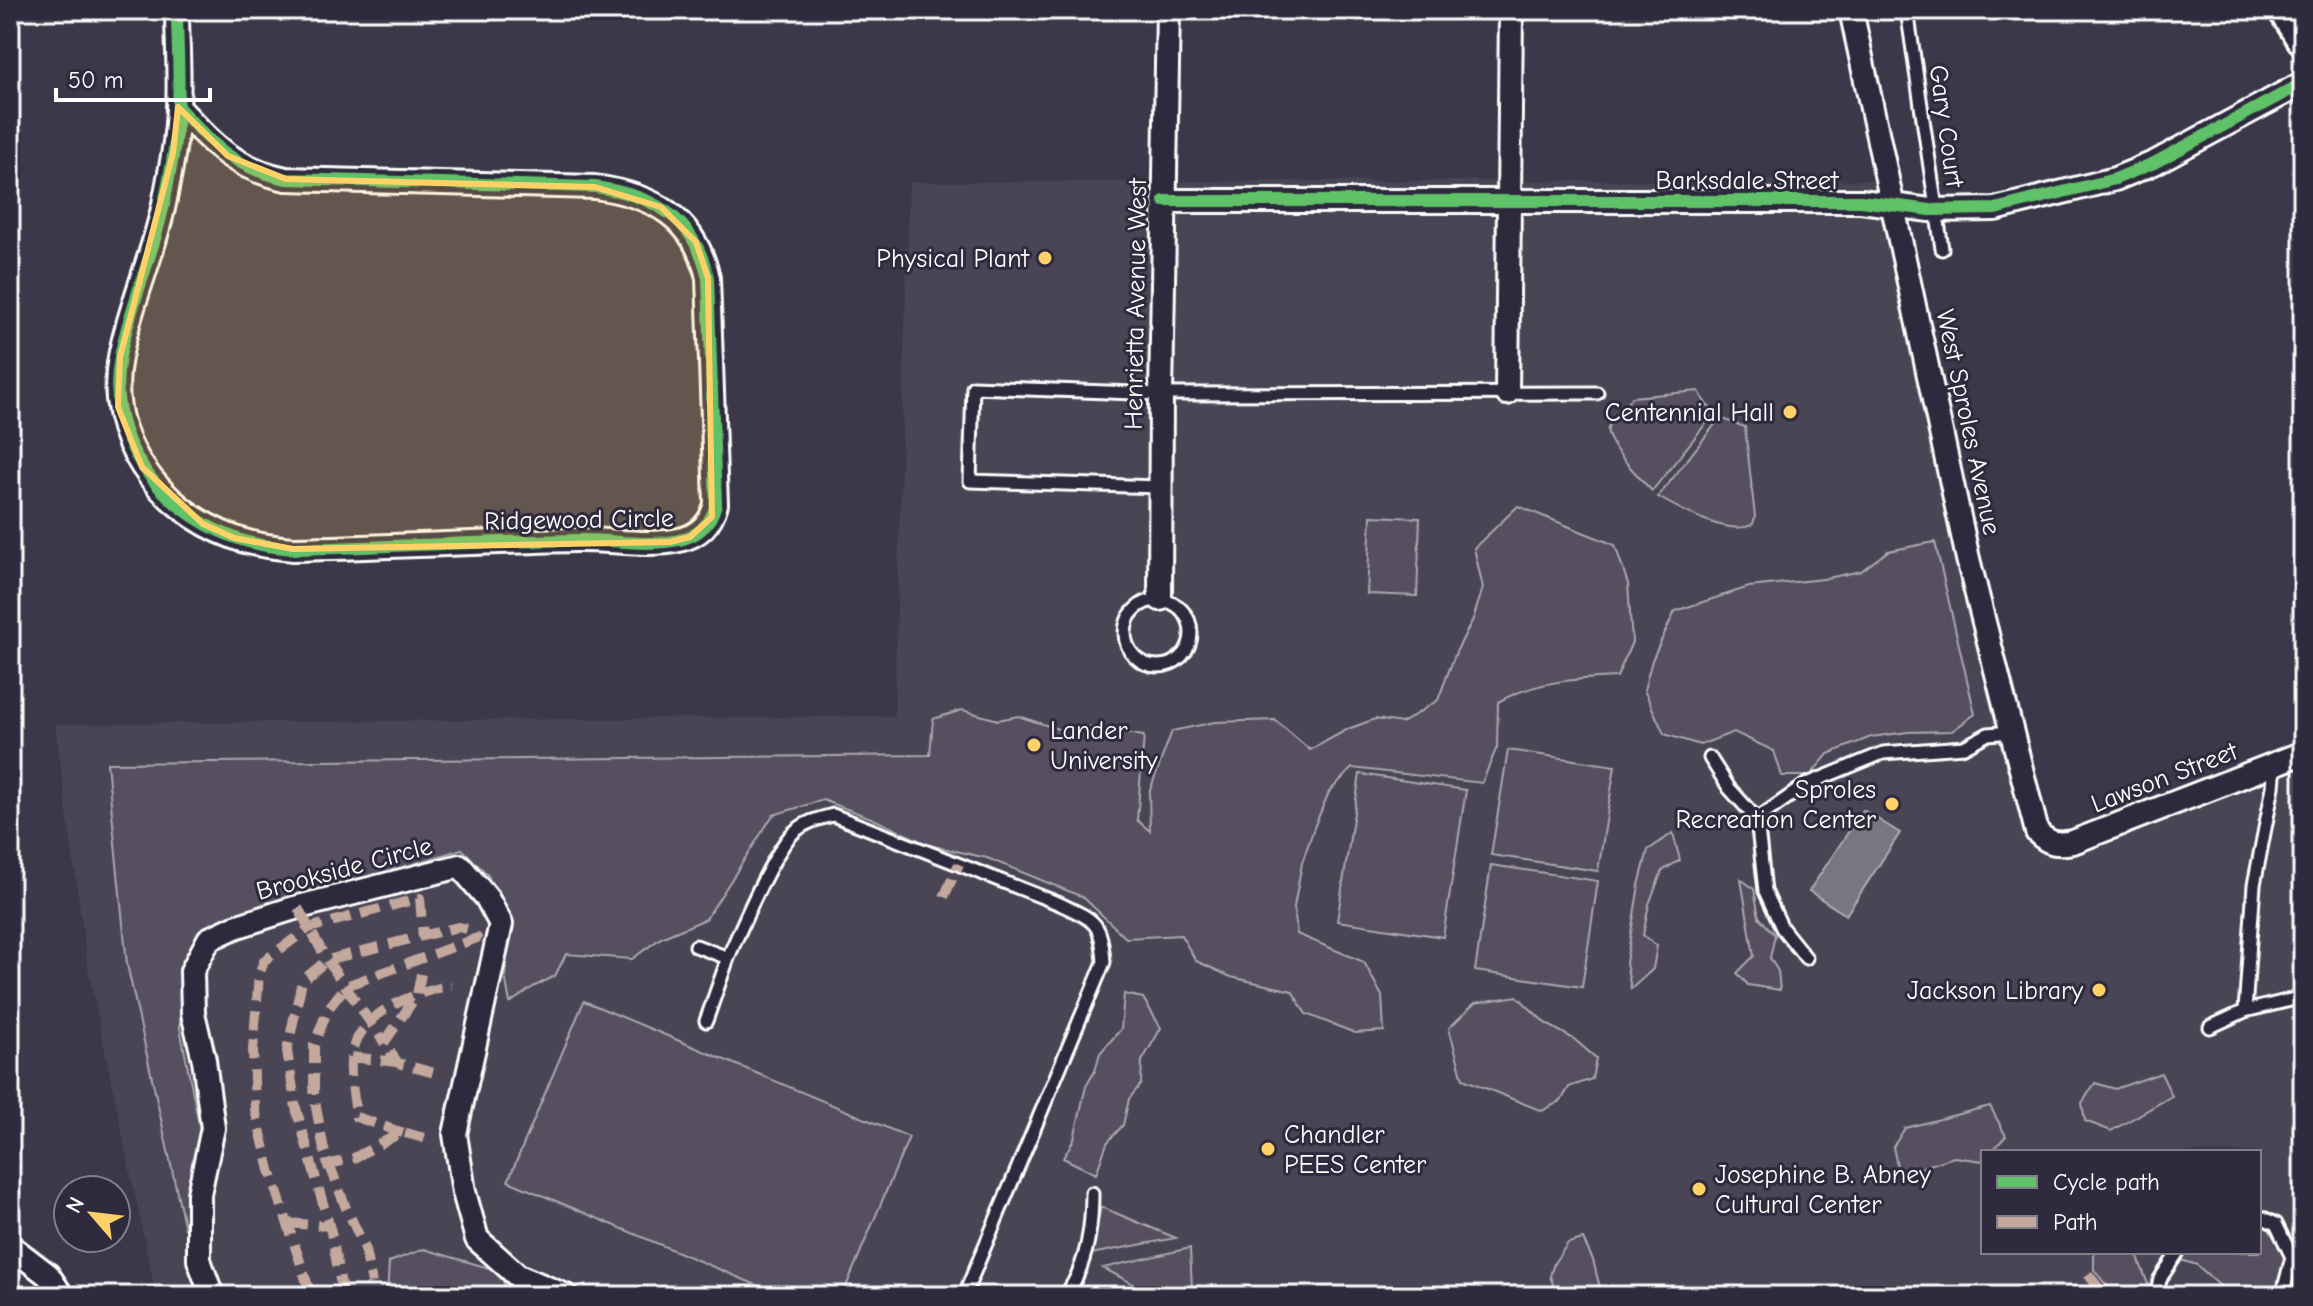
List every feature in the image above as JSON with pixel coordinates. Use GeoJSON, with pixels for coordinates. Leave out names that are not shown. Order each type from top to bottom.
{"type":"FeatureCollection","features":[{"type":"Feature","properties":{"kind":"street","name":"Ridgewood Circle"},"geometry":{"type":"LineString","coordinates":[[177,10],[178,107],[163,208],[120,357],[117,390],[127,439],[156,485],[179,508],[203,524],[234,538],[263,546],[293,549],[578,540],[670,542],[690,537],[707,525],[716,504],[708,278],[696,242],[671,214],[643,198],[595,187],[286,179],[263,174],[228,156],[178,107]]}},
{"type":"Feature","properties":{"kind":"street","name":"Henrietta Avenue West"},"geometry":{"type":"LineString","coordinates":[[1160,599],[1168,10]]}},
{"type":"Feature","properties":{"kind":"street"},"geometry":{"type":"LineString","coordinates":[[1507,393],[1511,10]]}},
{"type":"Feature","properties":{"kind":"street","name":"West Sproles Avenue"},"geometry":{"type":"LineString","coordinates":[[1851,10],[1968,559],[2033,823],[2045,839]]}},
{"type":"Feature","properties":{"kind":"street"},"geometry":{"type":"LineString","coordinates":[[2285,10],[2303,38]]}},
{"type":"Feature","properties":{"kind":"street","name":"Barksdale Street"},"geometry":{"type":"LineString","coordinates":[[1164,201],[1861,201],[1930,210],[1995,209],[2115,179],[2154,163],[2303,83]]}},
{"type":"Feature","properties":{"kind":"street","name":"Lawson Street"},"geometry":{"type":"LineString","coordinates":[[2045,839],[2059,845],[2073,842],[2303,753]]}},
{"type":"Feature","properties":{"kind":"street","name":"Brookside Circle"},"geometry":{"type":"LineString","coordinates":[[212,1296],[199,1260],[199,1194],[213,1128],[204,1060],[193,1013],[192,971],[209,939],[291,909],[460,866],[487,898],[501,924],[455,1134],[464,1192],[477,1239],[518,1276],[566,1296]]}},
{"type":"Feature","properties":{"kind":"street"},"geometry":{"type":"LineString","coordinates":[[10,1246],[48,1275],[62,1296]]}},
{"type":"Feature","properties":{"kind":"lane","name":"Gary Court"},"geometry":{"type":"LineString","coordinates":[[1907,10],[1942,249]]}},
{"type":"Feature","properties":{"kind":"lane"},"geometry":{"type":"LineString","coordinates":[[1160,487],[970,481],[973,387],[1161,394],[1597,393]]}},
{"type":"Feature","properties":{"kind":"lane"},"geometry":{"type":"LineString","coordinates":[[1160,599],[1180,606],[1192,624],[1190,645],[1177,662],[1156,667],[1137,660],[1125,642],[1127,621],[1140,604],[1160,599]]}},
{"type":"Feature","properties":{"kind":"lane"},"geometry":{"type":"LineString","coordinates":[[1757,819],[1807,784],[1883,753],[1964,747],[1988,734],[2011,732]]}},
{"type":"Feature","properties":{"kind":"lane"},"geometry":{"type":"LineString","coordinates":[[1710,758],[1729,788],[1757,819],[1765,891],[1782,928],[1806,958]]}},
{"type":"Feature","properties":{"kind":"lane"},"geometry":{"type":"LineString","coordinates":[[2245,1011],[2254,885],[2275,764]]}},
{"type":"Feature","properties":{"kind":"lane"},"geometry":{"type":"LineString","coordinates":[[706,1021],[728,958],[773,864],[791,835],[809,820],[833,815],[1060,904],[1085,916],[1102,933],[1104,962],[964,1296]]}},
{"type":"Feature","properties":{"kind":"lane"},"geometry":{"type":"LineString","coordinates":[[696,946],[728,958]]}},
{"type":"Feature","properties":{"kind":"lane"},"geometry":{"type":"LineString","coordinates":[[2210,1027],[2245,1011],[2303,997]]}},
{"type":"Feature","properties":{"kind":"lane"},"geometry":{"type":"LineString","coordinates":[[1065,1296],[1075,1283],[1082,1264],[1092,1214],[1092,1193]]}},
{"type":"Feature","properties":{"kind":"lane"},"geometry":{"type":"LineString","coordinates":[[2261,1217],[2276,1224],[2292,1257],[2282,1296]]}},
{"type":"Feature","properties":{"kind":"lane"},"geometry":{"type":"LineString","coordinates":[[2156,1296],[2160,1279],[2177,1254]]}},
{"type":"Feature","properties":{"kind":"highlighted area"},"geometry":{"type":"Polygon","coordinates":[[[178,107],[228,156],[286,179],[595,187],[661,207],[696,242],[708,278],[712,517],[690,537],[670,542],[293,549],[234,538],[203,524],[142,467],[118,407],[120,357],[173,153],[178,107]]]}},
{"type":"Feature","properties":{"kind":"shaded area","name":"Lander University"},"geometry":{"type":"Polygon","coordinates":[[[1882,180],[2028,827],[2064,848],[2303,766],[2303,1296],[156,1296],[88,969],[55,724],[894,716],[909,182],[1882,180]]]}},
{"type":"Feature","properties":{"kind":"shaded area"},"geometry":{"type":"Polygon","coordinates":[[[1699,391],[1715,412],[1652,491],[1612,443],[1608,428],[1632,397],[1699,391]]]}},
{"type":"Feature","properties":{"kind":"shaded area"},"geometry":{"type":"Polygon","coordinates":[[[1720,418],[1745,427],[1755,517],[1753,524],[1743,527],[1719,525],[1658,497],[1720,418]]]}},
{"type":"Feature","properties":{"kind":"shaded area"},"geometry":{"type":"Polygon","coordinates":[[[1518,506],[1615,545],[1628,584],[1632,642],[1617,677],[1541,685],[1498,702],[1497,747],[1482,783],[1352,768],[1329,792],[1302,863],[1294,907],[1297,934],[1364,962],[1382,996],[1384,1031],[1355,1033],[1306,1014],[1292,991],[1231,977],[1196,961],[1181,935],[1126,938],[1083,897],[987,858],[929,845],[823,800],[773,815],[706,919],[661,938],[632,959],[566,954],[555,976],[510,1003],[505,976],[511,920],[487,874],[462,849],[198,932],[180,972],[180,1028],[200,1129],[188,1189],[185,1229],[127,964],[107,763],[930,755],[933,719],[962,710],[998,720],[1018,716],[1058,729],[1083,726],[1144,736],[1137,820],[1150,831],[1149,793],[1172,731],[1215,722],[1275,720],[1310,750],[1348,729],[1375,719],[1402,723],[1438,700],[1483,588],[1474,548],[1518,506]]]}},
{"type":"Feature","properties":{"kind":"shaded area"},"geometry":{"type":"Polygon","coordinates":[[[1371,516],[1420,518],[1417,596],[1367,594],[1371,516]]]}},
{"type":"Feature","properties":{"kind":"shaded area"},"geometry":{"type":"Polygon","coordinates":[[[1935,542],[1975,714],[1952,731],[1871,737],[1828,754],[1810,776],[1782,776],[1774,751],[1734,732],[1700,745],[1664,734],[1644,690],[1652,660],[1675,611],[1749,587],[1823,579],[1861,571],[1888,551],[1935,542]]]}},
{"type":"Feature","properties":{"kind":"shaded area"},"geometry":{"type":"Polygon","coordinates":[[[1508,750],[1615,766],[1598,871],[1491,855],[1508,750]]]}},
{"type":"Feature","properties":{"kind":"shaded area"},"geometry":{"type":"Polygon","coordinates":[[[1360,774],[1466,790],[1443,937],[1337,921],[1360,774]]]}},
{"type":"Feature","properties":{"kind":"shaded area"},"geometry":{"type":"Polygon","coordinates":[[[1863,810],[1900,833],[1846,915],[1809,891],[1863,810]]]}},
{"type":"Feature","properties":{"kind":"shaded area"},"geometry":{"type":"Polygon","coordinates":[[[1673,833],[1680,860],[1662,871],[1649,904],[1643,935],[1657,946],[1653,969],[1631,989],[1626,963],[1648,850],[1673,833]]]}},
{"type":"Feature","properties":{"kind":"shaded area"},"geometry":{"type":"Polygon","coordinates":[[[1491,865],[1598,881],[1582,987],[1475,971],[1491,865]]]}},
{"type":"Feature","properties":{"kind":"shaded area"},"geometry":{"type":"Polygon","coordinates":[[[1741,879],[1754,889],[1759,917],[1775,935],[1770,958],[1778,971],[1780,990],[1748,985],[1737,973],[1754,956],[1741,879]]]}},
{"type":"Feature","properties":{"kind":"shaded area"},"geometry":{"type":"Polygon","coordinates":[[[1124,994],[1143,998],[1161,1028],[1142,1061],[1141,1084],[1129,1099],[1123,1125],[1107,1143],[1096,1174],[1063,1158],[1074,1139],[1086,1086],[1095,1071],[1100,1053],[1121,1029],[1124,994]]]}},
{"type":"Feature","properties":{"kind":"shaded area"},"geometry":{"type":"Polygon","coordinates":[[[1517,996],[1545,1023],[1574,1039],[1596,1058],[1592,1079],[1569,1087],[1561,1101],[1542,1111],[1463,1079],[1449,1028],[1475,1003],[1517,996]]]}},
{"type":"Feature","properties":{"kind":"shaded area"},"geometry":{"type":"Polygon","coordinates":[[[584,1001],[909,1137],[842,1296],[783,1296],[508,1181],[584,1001]]]}},
{"type":"Feature","properties":{"kind":"shaded area"},"geometry":{"type":"Polygon","coordinates":[[[2161,1073],[2172,1096],[2111,1131],[2085,1121],[2082,1103],[2095,1083],[2115,1089],[2161,1073]]]}},
{"type":"Feature","properties":{"kind":"shaded area"},"geometry":{"type":"Polygon","coordinates":[[[1990,1106],[2006,1136],[1993,1150],[1981,1150],[1981,1161],[1954,1157],[1899,1175],[1893,1147],[1905,1128],[1990,1106]]]}},
{"type":"Feature","properties":{"kind":"shaded area"},"geometry":{"type":"Polygon","coordinates":[[[1101,1207],[1176,1238],[1091,1254],[1101,1207]]]}},
{"type":"Feature","properties":{"kind":"shaded area"},"geometry":{"type":"Polygon","coordinates":[[[2261,1227],[2269,1229],[2285,1256],[2274,1296],[2231,1296],[2197,1265],[2181,1260],[2186,1254],[2261,1254],[2261,1227]]]}},
{"type":"Feature","properties":{"kind":"shaded area"},"geometry":{"type":"Polygon","coordinates":[[[1583,1239],[1593,1260],[1602,1296],[1557,1296],[1550,1276],[1554,1263],[1568,1243],[1583,1239]]]}},
{"type":"Feature","properties":{"kind":"shaded area"},"geometry":{"type":"Polygon","coordinates":[[[1190,1248],[1192,1288],[1188,1296],[1156,1296],[1103,1268],[1190,1248]]]}},
{"type":"Feature","properties":{"kind":"shaded area"},"geometry":{"type":"Polygon","coordinates":[[[424,1249],[499,1271],[509,1296],[387,1296],[389,1262],[424,1249]]]}},
{"type":"Feature","properties":{"kind":"shaded area"},"geometry":{"type":"Polygon","coordinates":[[[2094,1254],[2135,1254],[2149,1287],[2148,1296],[2115,1296],[2094,1270],[2094,1254]]]}},
{"type":"Feature","properties":{"kind":"marked path"},"geometry":{"type":"LineString","coordinates":[[944,897],[959,864]]}},
{"type":"Feature","properties":{"kind":"marked path"},"geometry":{"type":"LineString","coordinates":[[310,1292],[270,1170],[255,1109],[253,1050],[259,975],[264,961],[309,928],[420,898],[423,937]]}},
{"type":"Feature","properties":{"kind":"marked path"},"geometry":{"type":"LineString","coordinates":[[298,908],[327,960],[384,1042]]}},
{"type":"Feature","properties":{"kind":"marked path"},"geometry":{"type":"LineString","coordinates":[[343,1296],[331,1232],[296,1108],[287,1051],[302,981],[327,960],[458,927],[467,929],[477,938],[346,986],[328,1009],[314,1045],[314,1096],[324,1150],[364,1246],[372,1283]]}},
{"type":"Feature","properties":{"kind":"marked path"},"geometry":{"type":"LineString","coordinates":[[421,974],[417,995],[384,1043],[398,1063],[438,1074]]}},
{"type":"Feature","properties":{"kind":"marked path"},"geometry":{"type":"LineString","coordinates":[[403,1133],[356,1117],[351,1077],[352,1054],[357,1039],[377,1015],[405,999],[451,985]]}},
{"type":"Feature","properties":{"kind":"marked path"},"geometry":{"type":"LineString","coordinates":[[351,1057],[397,1062]]}},
{"type":"Feature","properties":{"kind":"marked path"},"geometry":{"type":"LineString","coordinates":[[323,1166],[354,1158],[402,1132],[428,1139]]}},
{"type":"Feature","properties":{"kind":"marked path"},"geometry":{"type":"LineString","coordinates":[[287,1223],[329,1226]]}},
{"type":"Feature","properties":{"kind":"marked path"},"geometry":{"type":"LineString","coordinates":[[2088,1274],[2105,1296]]}},
{"type":"Feature","properties":{"kind":"marked path"},"geometry":{"type":"LineString","coordinates":[[2283,1296],[2303,1283]]}},
{"type":"Feature","properties":{"kind":"cycle path"},"geometry":{"type":"LineString","coordinates":[[177,10],[179,96],[173,156],[159,223],[124,338],[117,387],[129,442],[161,490],[182,509],[233,537],[293,549],[575,540],[654,543],[686,538],[707,523],[716,504],[708,278],[693,239],[668,213],[635,196],[595,187],[286,179],[238,161],[214,144],[178,107]]}},
{"type":"Feature","properties":{"kind":"cycle path"},"geometry":{"type":"LineString","coordinates":[[1164,201],[1861,201],[1930,210],[1995,209],[2115,179],[2154,163],[2303,83]]}},
{"type":"Feature","properties":{"kind":"place","name":"Physical Plant"},"geometry":{"type":"Point","coordinates":[1045,258]}},
{"type":"Feature","properties":{"kind":"place","name":"Centennial Hall"},"geometry":{"type":"Point","coordinates":[1790,412]}},
{"type":"Feature","properties":{"kind":"place","name":"Lander University"},"geometry":{"type":"Point","coordinates":[1034,745]}},
{"type":"Feature","properties":{"kind":"place","name":"Sproles Recreation Center"},"geometry":{"type":"Point","coordinates":[1892,804]}},
{"type":"Feature","properties":{"kind":"place","name":"Jackson Library"},"geometry":{"type":"Point","coordinates":[2099,990]}},
{"type":"Feature","properties":{"kind":"place","name":"Chandler PEES Center"},"geometry":{"type":"Point","coordinates":[1268,1149]}},
{"type":"Feature","properties":{"kind":"place","name":"Josephine B. Abney Cultural Center"},"geometry":{"type":"Point","coordinates":[1699,1189]}}]}
